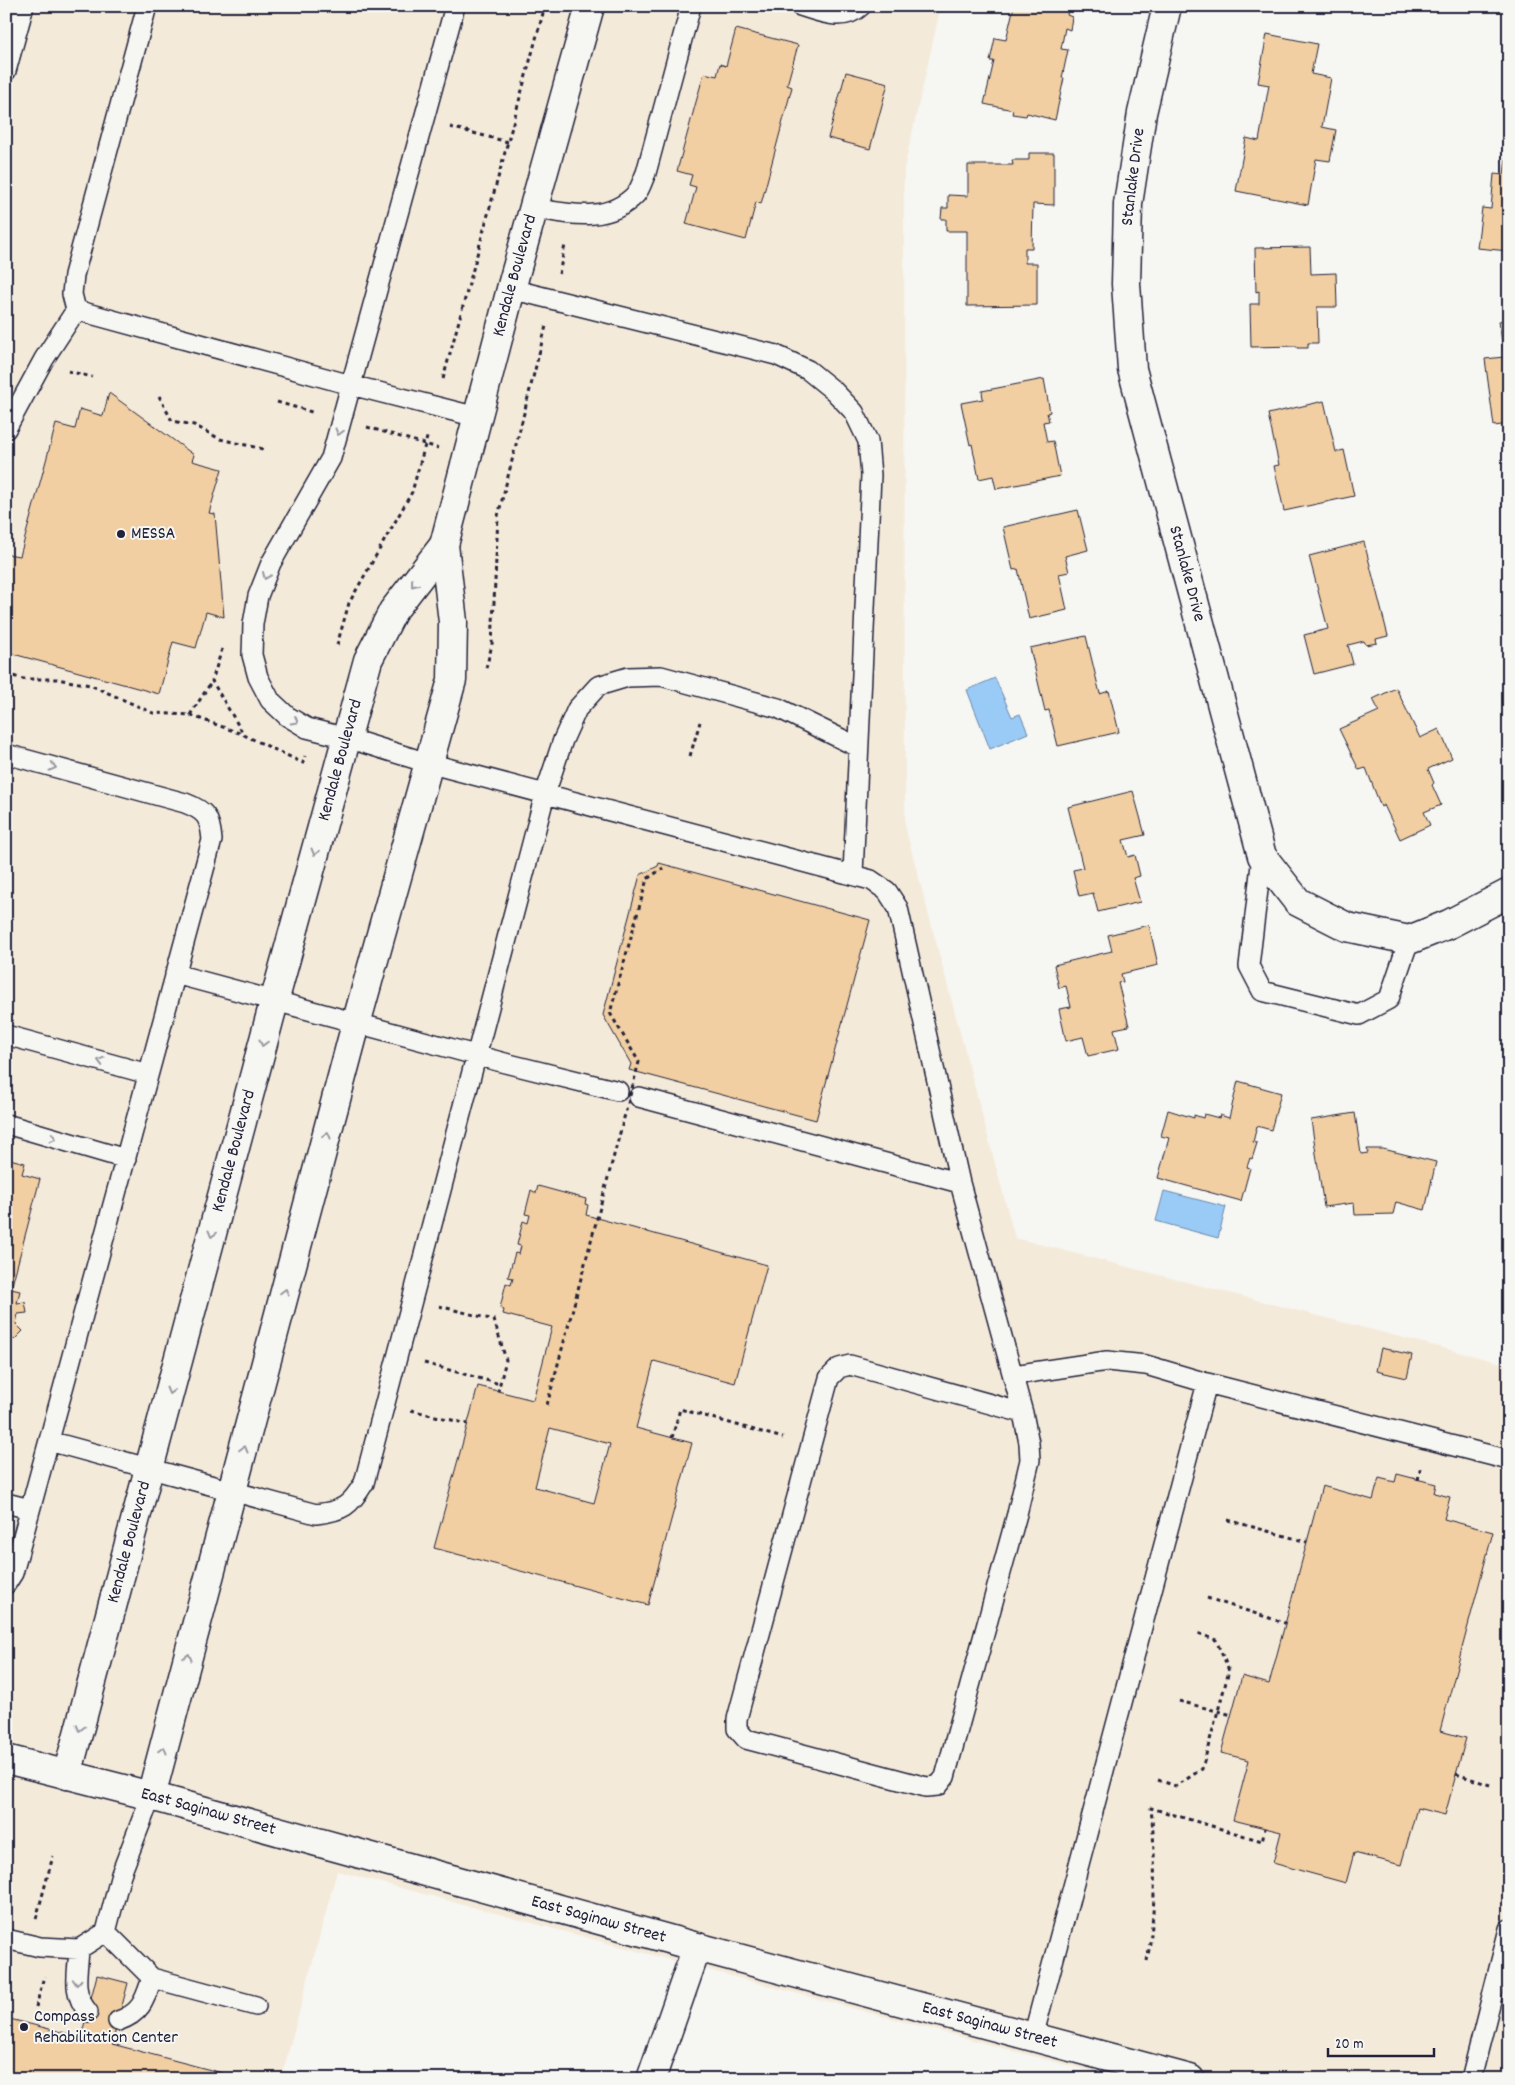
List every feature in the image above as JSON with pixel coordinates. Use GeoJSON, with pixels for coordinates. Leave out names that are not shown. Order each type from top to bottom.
{"type":"FeatureCollection","features":[{"type":"Feature","properties":{"kind":"street","name":"Kendale Boulevard"},"geometry":{"type":"LineString","coordinates":[[150,1796],[233,1492],[356,1024],[452,680],[453,622],[444,545],[511,289],[590,6]]}},
{"type":"Feature","properties":{"kind":"street","name":"Stanlake Drive"},"geometry":{"type":"LineString","coordinates":[[1167,6],[1142,113],[1128,204],[1126,284],[1132,369],[1262,856],[1298,902],[1347,927],[1408,940]]}},
{"type":"Feature","properties":{"kind":"street","name":"Kendale Boulevard"},"geometry":{"type":"LineString","coordinates":[[67,1775],[274,1002],[368,660],[393,611],[444,545]]}},
{"type":"Feature","properties":{"kind":"street"},"geometry":{"type":"LineString","coordinates":[[1408,940],[1449,924],[1509,893]]}},
{"type":"Feature","properties":{"kind":"street","name":"East Saginaw Street"},"geometry":{"type":"LineString","coordinates":[[6,1758],[697,1947],[1190,2079]]}},
{"type":"Feature","properties":{"kind":"street"},"geometry":{"type":"LineString","coordinates":[[651,2079],[697,1947]]}},
{"type":"Feature","properties":{"kind":"lane"},"geometry":{"type":"LineString","coordinates":[[6,71],[24,6]]}},
{"type":"Feature","properties":{"kind":"lane"},"geometry":{"type":"LineString","coordinates":[[6,429],[44,359],[76,310],[72,294],[74,275],[147,6]]}},
{"type":"Feature","properties":{"kind":"lane"},"geometry":{"type":"LineString","coordinates":[[455,6],[331,458],[271,563],[258,596],[253,624],[252,655],[258,678],[270,700],[287,716],[313,730],[347,738],[428,764],[853,874],[871,880],[887,891],[898,908],[960,1183],[1023,1413],[1029,1443],[1028,1469],[945,1776],[938,1786],[926,1787],[746,1739],[737,1729],[737,1719],[828,1378],[839,1368],[850,1365],[1023,1413]]}},
{"type":"Feature","properties":{"kind":"lane"},"geometry":{"type":"LineString","coordinates":[[533,208],[581,216],[602,214],[621,206],[637,193],[646,173],[691,6]]}},
{"type":"Feature","properties":{"kind":"lane"},"geometry":{"type":"LineString","coordinates":[[800,6],[834,16],[846,15],[861,6]]}},
{"type":"Feature","properties":{"kind":"lane"},"geometry":{"type":"LineString","coordinates":[[511,289],[776,355],[808,370],[834,391],[854,412],[868,441],[871,475],[853,874]]}},
{"type":"Feature","properties":{"kind":"lane"},"geometry":{"type":"LineString","coordinates":[[76,310],[350,385],[477,417]]}},
{"type":"Feature","properties":{"kind":"lane"},"geometry":{"type":"LineString","coordinates":[[49,1441],[316,1514],[335,1512],[353,1501],[364,1483],[545,794],[563,740],[577,709],[598,686],[628,676],[662,676],[778,708],[858,747]]}},
{"type":"Feature","properties":{"kind":"lane"},"geometry":{"type":"LineString","coordinates":[[6,754],[199,808],[206,816],[210,825],[212,840],[10,1579]]}},
{"type":"Feature","properties":{"kind":"lane"},"geometry":{"type":"LineString","coordinates":[[1262,856],[1249,966],[1262,991],[1359,1015],[1389,999],[1408,940]]}},
{"type":"Feature","properties":{"kind":"lane"},"geometry":{"type":"LineString","coordinates":[[176,974],[356,1024],[618,1091]]}},
{"type":"Feature","properties":{"kind":"lane"},"geometry":{"type":"LineString","coordinates":[[6,1035],[148,1074]]}},
{"type":"Feature","properties":{"kind":"lane"},"geometry":{"type":"LineString","coordinates":[[639,1097],[960,1183]]}},
{"type":"Feature","properties":{"kind":"lane"},"geometry":{"type":"LineString","coordinates":[[6,1124],[126,1159]]}},
{"type":"Feature","properties":{"kind":"lane"},"geometry":{"type":"LineString","coordinates":[[1014,1375],[1107,1361],[1146,1365],[1207,1383],[1509,1460]]}},
{"type":"Feature","properties":{"kind":"lane"},"geometry":{"type":"LineString","coordinates":[[1033,2037],[1207,1383]]}},
{"type":"Feature","properties":{"kind":"lane"},"geometry":{"type":"LineString","coordinates":[[6,1503],[30,1510]]}},
{"type":"Feature","properties":{"kind":"lane"},"geometry":{"type":"LineString","coordinates":[[6,1939],[40,1948],[79,1949],[106,1932],[121,1874],[150,1796]]}},
{"type":"Feature","properties":{"kind":"lane"},"geometry":{"type":"LineString","coordinates":[[1471,2079],[1509,1929]]}},
{"type":"Feature","properties":{"kind":"lane"},"geometry":{"type":"LineString","coordinates":[[106,1932],[152,1978],[256,2006]]}},
{"type":"Feature","properties":{"kind":"lane"},"geometry":{"type":"LineString","coordinates":[[79,1949],[77,1992],[80,2003],[88,2012]]}},
{"type":"Feature","properties":{"kind":"lane"},"geometry":{"type":"LineString","coordinates":[[118,2021],[130,2017],[138,2010],[145,1999],[152,1978]]}},
{"type":"Feature","properties":{"kind":"path"},"geometry":{"type":"LineString","coordinates":[[336,648],[349,603],[412,492],[545,6]]}},
{"type":"Feature","properties":{"kind":"path"},"geometry":{"type":"LineString","coordinates":[[423,120],[508,142]]}},
{"type":"Feature","properties":{"kind":"path"},"geometry":{"type":"LineString","coordinates":[[159,396],[172,420],[194,425],[220,439],[263,449]]}},
{"type":"Feature","properties":{"kind":"path"},"geometry":{"type":"LineString","coordinates":[[277,402],[510,468]]}},
{"type":"Feature","properties":{"kind":"path"},"geometry":{"type":"LineString","coordinates":[[190,715],[212,681],[224,645]]}},
{"type":"Feature","properties":{"kind":"path"},"geometry":{"type":"LineString","coordinates":[[6,674],[23,679],[57,679],[90,685],[153,713],[190,715],[244,735],[303,763],[313,730]]}},
{"type":"Feature","properties":{"kind":"path"},"geometry":{"type":"LineString","coordinates":[[212,681],[244,735]]}},
{"type":"Feature","properties":{"kind":"path"},"geometry":{"type":"LineString","coordinates":[[690,756],[700,722]]}},
{"type":"Feature","properties":{"kind":"path"},"geometry":{"type":"LineString","coordinates":[[547,1405],[639,1062],[610,1013],[647,879],[663,868]]}},
{"type":"Feature","properties":{"kind":"path"},"geometry":{"type":"LineString","coordinates":[[436,1305],[494,1320],[506,1360],[498,1391]]}},
{"type":"Feature","properties":{"kind":"path"},"geometry":{"type":"LineString","coordinates":[[421,1362],[500,1384]]}},
{"type":"Feature","properties":{"kind":"path"},"geometry":{"type":"LineString","coordinates":[[408,1409],[468,1424]]}},
{"type":"Feature","properties":{"kind":"path"},"geometry":{"type":"LineString","coordinates":[[672,1438],[680,1409],[810,1445]]}},
{"type":"Feature","properties":{"kind":"path"},"geometry":{"type":"LineString","coordinates":[[1418,1480],[1422,1462]]}},
{"type":"Feature","properties":{"kind":"path"},"geometry":{"type":"LineString","coordinates":[[1228,1520],[1306,1542]]}},
{"type":"Feature","properties":{"kind":"path"},"geometry":{"type":"LineString","coordinates":[[1207,1598],[1285,1623]]}},
{"type":"Feature","properties":{"kind":"path"},"geometry":{"type":"LineString","coordinates":[[1158,1780],[1176,1786],[1202,1769],[1229,1671],[1216,1640],[1198,1633]]}},
{"type":"Feature","properties":{"kind":"path"},"geometry":{"type":"LineString","coordinates":[[1180,1701],[1232,1715]]}},
{"type":"Feature","properties":{"kind":"path"},"geometry":{"type":"LineString","coordinates":[[1456,1774],[1490,1785]]}},
{"type":"Feature","properties":{"kind":"path"},"geometry":{"type":"LineString","coordinates":[[1147,1961],[1152,1932],[1154,1836],[1151,1808],[1262,1841],[1265,1828]]}},
{"type":"Feature","properties":{"kind":"shaded area"},"geometry":{"type":"Polygon","coordinates":[[[6,6],[941,6],[904,169],[905,826],[1015,1238],[1509,1365],[1509,2079],[1119,2079],[337,1871],[281,2079],[6,2079],[6,6]]]}},
{"type":"Feature","properties":{"kind":"water"},"geometry":{"type":"Polygon","coordinates":[[[995,678],[1012,717],[1020,714],[1028,733],[990,749],[967,690],[995,678]]]}},
{"type":"Feature","properties":{"kind":"water"},"geometry":{"type":"Polygon","coordinates":[[[1164,1191],[1226,1207],[1218,1238],[1156,1221],[1164,1191]]]}},
{"type":"Feature","properties":{"kind":"building"},"geometry":{"type":"Polygon","coordinates":[[[1014,6],[1069,6],[1067,15],[1072,17],[1070,30],[1065,28],[1061,49],[1068,50],[1055,120],[1027,113],[1026,116],[1012,114],[1013,110],[984,104],[994,61],[990,61],[995,38],[1006,40],[1014,6]]]}},
{"type":"Feature","properties":{"kind":"building"},"geometry":{"type":"Polygon","coordinates":[[[736,29],[798,45],[787,85],[792,87],[761,204],[756,202],[746,240],[686,224],[696,187],[689,185],[692,175],[677,171],[704,73],[717,76],[720,64],[726,66],[736,29]]]}},
{"type":"Feature","properties":{"kind":"building"},"geometry":{"type":"Polygon","coordinates":[[[1267,34],[1317,44],[1311,74],[1331,78],[1322,127],[1336,130],[1330,161],[1316,159],[1308,205],[1236,191],[1246,138],[1259,141],[1269,85],[1258,83],[1267,34]]]}},
{"type":"Feature","properties":{"kind":"building"},"geometry":{"type":"Polygon","coordinates":[[[846,72],[888,83],[870,149],[828,138],[846,72]]]}},
{"type":"Feature","properties":{"kind":"building"},"geometry":{"type":"Polygon","coordinates":[[[1508,141],[1509,251],[1477,248],[1482,208],[1491,209],[1494,174],[1504,175],[1508,141]]]}},
{"type":"Feature","properties":{"kind":"building"},"geometry":{"type":"Polygon","coordinates":[[[1029,153],[1054,153],[1054,205],[1033,204],[1032,248],[1025,248],[1025,263],[1037,263],[1037,305],[967,306],[967,231],[946,231],[946,219],[941,219],[942,208],[948,208],[948,195],[968,196],[968,165],[1013,165],[1012,160],[1029,160],[1029,153]]]}},
{"type":"Feature","properties":{"kind":"building"},"geometry":{"type":"Polygon","coordinates":[[[1310,247],[1311,274],[1336,273],[1337,307],[1317,307],[1318,343],[1308,343],[1308,348],[1297,348],[1297,346],[1251,347],[1250,304],[1259,304],[1259,291],[1256,292],[1255,248],[1310,247]]]}},
{"type":"Feature","properties":{"kind":"building"},"geometry":{"type":"Polygon","coordinates":[[[1509,319],[1509,424],[1494,426],[1485,359],[1504,357],[1499,321],[1509,319]]]}},
{"type":"Feature","properties":{"kind":"building"},"geometry":{"type":"Polygon","coordinates":[[[1044,379],[1050,412],[1047,413],[1049,421],[1043,422],[1047,442],[1053,441],[1060,476],[996,489],[993,476],[979,479],[961,403],[983,399],[982,391],[1044,379]]]}},
{"type":"Feature","properties":{"kind":"building","name":"MESSA"},"geometry":{"type":"Polygon","coordinates":[[[109,393],[194,455],[192,461],[222,469],[209,513],[215,514],[224,617],[206,612],[196,648],[173,642],[159,694],[6,652],[6,613],[10,599],[6,598],[6,554],[20,556],[56,424],[75,429],[80,409],[103,416],[109,393]]]}},
{"type":"Feature","properties":{"kind":"building"},"geometry":{"type":"Polygon","coordinates":[[[1324,401],[1336,452],[1344,450],[1354,496],[1284,511],[1274,466],[1279,465],[1268,414],[1324,401]]]}},
{"type":"Feature","properties":{"kind":"building"},"geometry":{"type":"Polygon","coordinates":[[[1078,510],[1088,550],[1065,556],[1069,572],[1059,574],[1067,610],[1029,619],[1018,569],[1013,570],[1003,527],[1078,510]]]}},
{"type":"Feature","properties":{"kind":"building"},"geometry":{"type":"Polygon","coordinates":[[[1364,542],[1388,636],[1376,639],[1377,643],[1366,645],[1364,641],[1348,645],[1353,664],[1314,674],[1304,635],[1328,629],[1309,556],[1364,542]]]}},
{"type":"Feature","properties":{"kind":"building"},"geometry":{"type":"Polygon","coordinates":[[[1086,636],[1100,694],[1109,691],[1119,732],[1058,746],[1049,710],[1045,711],[1030,648],[1086,636]]]}},
{"type":"Feature","properties":{"kind":"building"},"geometry":{"type":"Polygon","coordinates":[[[1396,688],[1420,738],[1439,729],[1452,758],[1428,769],[1434,783],[1432,785],[1441,805],[1424,812],[1430,825],[1400,839],[1384,805],[1381,807],[1366,768],[1359,770],[1339,729],[1379,711],[1373,699],[1396,688]]]}},
{"type":"Feature","properties":{"kind":"building"},"geometry":{"type":"Polygon","coordinates":[[[1133,791],[1145,835],[1123,840],[1128,857],[1135,855],[1140,876],[1133,878],[1140,902],[1098,912],[1093,893],[1079,896],[1073,870],[1083,868],[1068,807],[1133,791]]]}},
{"type":"Feature","properties":{"kind":"building"},"geometry":{"type":"Polygon","coordinates":[[[659,863],[870,920],[816,1120],[629,1070],[631,1064],[603,1015],[640,875],[658,866],[659,863]]]}},
{"type":"Feature","properties":{"kind":"building"},"geometry":{"type":"Polygon","coordinates":[[[1149,925],[1158,965],[1121,974],[1123,982],[1118,983],[1129,1026],[1114,1029],[1119,1049],[1088,1056],[1083,1037],[1066,1041],[1059,1009],[1071,1007],[1066,986],[1059,988],[1054,965],[1112,951],[1108,935],[1149,925]]]}},
{"type":"Feature","properties":{"kind":"building"},"geometry":{"type":"Polygon","coordinates":[[[1238,1081],[1281,1093],[1271,1130],[1257,1126],[1253,1142],[1257,1143],[1252,1159],[1250,1158],[1247,1167],[1250,1168],[1241,1201],[1158,1178],[1169,1138],[1161,1136],[1168,1110],[1194,1118],[1194,1115],[1203,1118],[1204,1114],[1219,1118],[1220,1115],[1229,1118],[1238,1081]]]}},
{"type":"Feature","properties":{"kind":"building"},"geometry":{"type":"Polygon","coordinates":[[[1355,1113],[1361,1154],[1368,1153],[1367,1149],[1383,1149],[1436,1162],[1425,1210],[1396,1202],[1393,1214],[1355,1215],[1354,1203],[1324,1207],[1311,1120],[1355,1113]]]}},
{"type":"Feature","properties":{"kind":"building"},"geometry":{"type":"Polygon","coordinates":[[[6,1158],[25,1163],[22,1174],[40,1179],[11,1289],[20,1291],[17,1303],[25,1302],[27,1313],[18,1314],[16,1324],[23,1331],[14,1340],[8,1334],[6,1342],[6,1158]]]}},
{"type":"Feature","properties":{"kind":"building"},"geometry":{"type":"Polygon","coordinates":[[[538,1186],[586,1199],[585,1204],[588,1205],[586,1215],[767,1265],[735,1383],[654,1361],[636,1428],[692,1443],[648,1605],[434,1548],[478,1386],[533,1400],[552,1327],[503,1314],[504,1310],[500,1308],[506,1283],[511,1285],[513,1278],[508,1277],[515,1253],[519,1254],[521,1246],[517,1245],[523,1221],[528,1223],[530,1215],[525,1214],[531,1190],[536,1193],[538,1186]],[[550,1428],[535,1487],[594,1503],[610,1444],[550,1428]]]}},
{"type":"Feature","properties":{"kind":"building"},"geometry":{"type":"Polygon","coordinates":[[[1381,1348],[1412,1355],[1407,1378],[1376,1371],[1381,1348]]]}},
{"type":"Feature","properties":{"kind":"building"},"geometry":{"type":"Polygon","coordinates":[[[1397,1474],[1436,1484],[1434,1493],[1450,1497],[1444,1519],[1493,1532],[1440,1731],[1466,1738],[1445,1815],[1417,1808],[1401,1865],[1354,1853],[1346,1883],[1273,1863],[1281,1832],[1233,1820],[1249,1760],[1221,1753],[1242,1676],[1269,1684],[1322,1486],[1373,1500],[1379,1478],[1395,1482],[1397,1474]]]}},
{"type":"Feature","properties":{"kind":"building","name":"Compass Rehabilitation Center"},"geometry":{"type":"Polygon","coordinates":[[[97,1975],[128,1983],[112,2044],[245,2079],[6,2079],[6,2018],[81,2037],[97,1975]]]}},
{"type":"Feature","properties":{"kind":"place","name":"MESSA"},"geometry":{"type":"Point","coordinates":[121,534]}},
{"type":"Feature","properties":{"kind":"place","name":"Compass Rehabilitation Center"},"geometry":{"type":"Point","coordinates":[24,2027]}}]}
